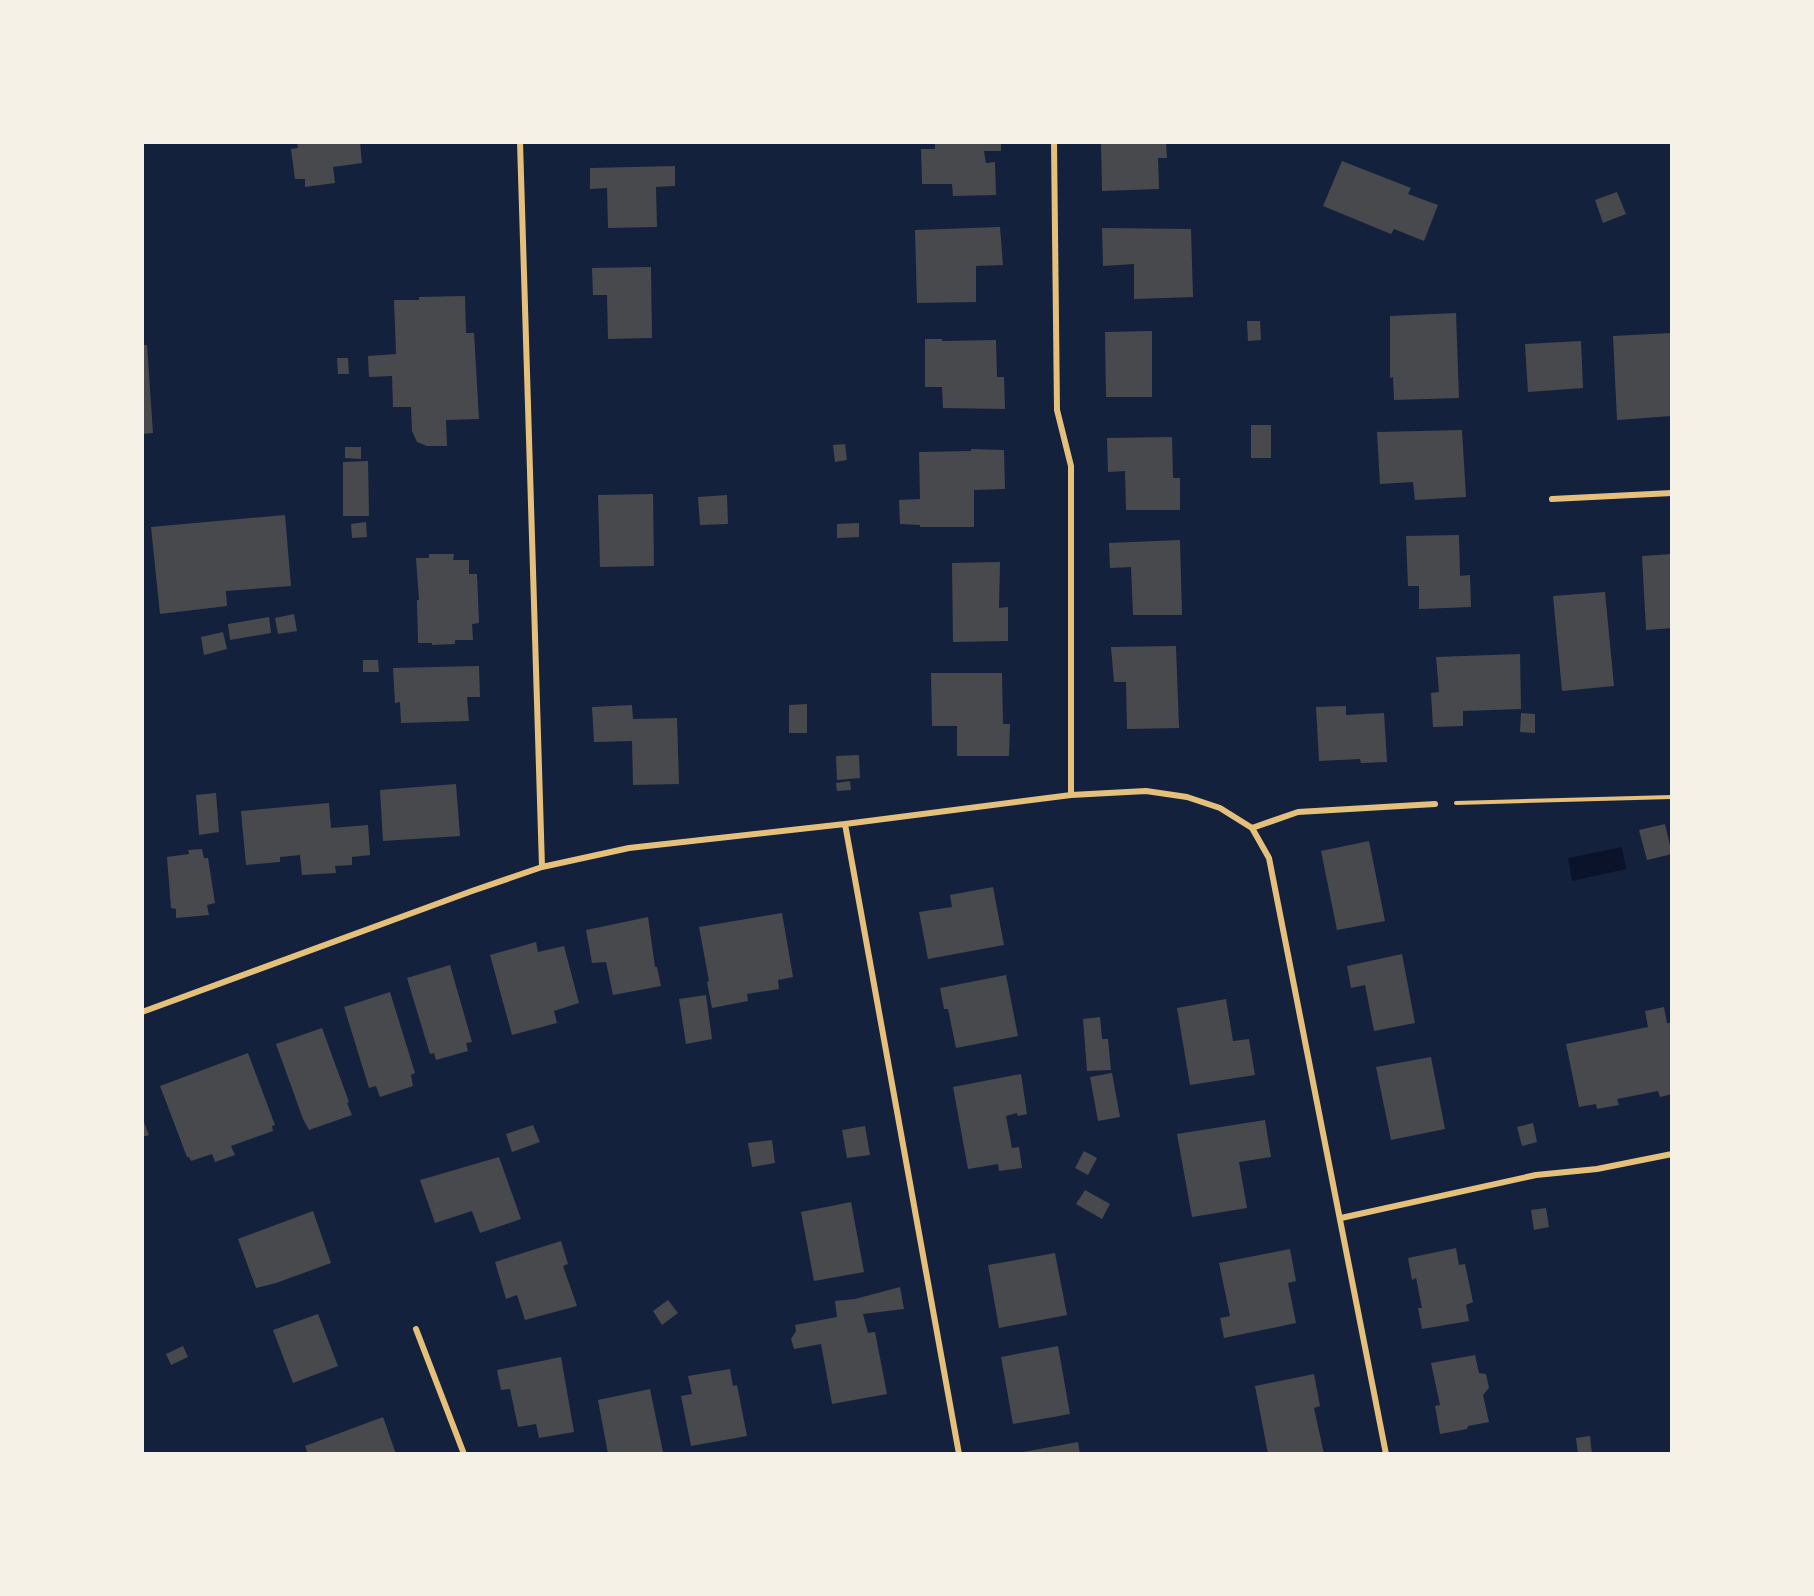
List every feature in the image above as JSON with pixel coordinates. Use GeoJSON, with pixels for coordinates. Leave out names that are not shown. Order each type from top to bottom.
{"type":"FeatureCollection","features":[{"type":"Feature","properties":{"kind":"street"},"geometry":{"type":"LineString","coordinates":[[520,142],[542,867]]}},
{"type":"Feature","properties":{"kind":"street"},"geometry":{"type":"LineString","coordinates":[[1054,142],[1058,410],[1071,466],[1071,795]]}},
{"type":"Feature","properties":{"kind":"street"},"geometry":{"type":"LineString","coordinates":[[1552,499],[1671,493]]}},
{"type":"Feature","properties":{"kind":"street"},"geometry":{"type":"LineString","coordinates":[[142,1012],[542,867],[629,848],[1071,795],[1146,791],[1187,797],[1220,808],[1252,828],[1269,858],[1386,1454]]}},
{"type":"Feature","properties":{"kind":"street"},"geometry":{"type":"LineString","coordinates":[[1252,828],[1298,812],[1435,804]]}},
{"type":"Feature","properties":{"kind":"street"},"geometry":{"type":"LineString","coordinates":[[844,824],[959,1454]]}},
{"type":"Feature","properties":{"kind":"street"},"geometry":{"type":"LineString","coordinates":[[1341,1218],[1536,1175],[1597,1169],[1671,1154]]}},
{"type":"Feature","properties":{"kind":"street"},"geometry":{"type":"LineString","coordinates":[[416,1329],[464,1454]]}},
{"type":"Feature","properties":{"kind":"path"},"geometry":{"type":"LineString","coordinates":[[1435,804],[1671,797]]}},
{"type":"Feature","properties":{"kind":"water"},"geometry":{"type":"Polygon","coordinates":[[[1622,847],[1626,869],[1572,881],[1568,858],[1622,847]]]}},
{"type":"Feature","properties":{"kind":"building"},"geometry":{"type":"Polygon","coordinates":[[[297,142],[360,142],[362,163],[333,167],[335,183],[305,187],[305,179],[295,179],[291,149],[298,148],[297,142]]]}},
{"type":"Feature","properties":{"kind":"building"},"geometry":{"type":"Polygon","coordinates":[[[935,142],[1001,142],[1001,151],[984,151],[986,163],[995,162],[996,195],[953,196],[952,184],[922,184],[921,149],[935,149],[935,142]]]}},
{"type":"Feature","properties":{"kind":"building"},"geometry":{"type":"Polygon","coordinates":[[[1101,142],[1166,142],[1167,158],[1158,158],[1159,189],[1102,191],[1101,142]]]}},
{"type":"Feature","properties":{"kind":"building"},"geometry":{"type":"Polygon","coordinates":[[[1342,161],[1411,188],[1408,194],[1438,205],[1424,241],[1394,229],[1391,234],[1323,206],[1342,161]]]}},
{"type":"Feature","properties":{"kind":"building"},"geometry":{"type":"Polygon","coordinates":[[[675,166],[675,186],[656,187],[657,227],[608,228],[607,188],[590,189],[590,168],[675,166]]]}},
{"type":"Feature","properties":{"kind":"building"},"geometry":{"type":"Polygon","coordinates":[[[1617,192],[1626,214],[1603,223],[1595,200],[1617,192]]]}},
{"type":"Feature","properties":{"kind":"building"},"geometry":{"type":"Polygon","coordinates":[[[1000,227],[1003,265],[976,266],[976,302],[917,303],[915,230],[1000,227]]]}},
{"type":"Feature","properties":{"kind":"building"},"geometry":{"type":"Polygon","coordinates":[[[1102,228],[1191,229],[1193,297],[1134,299],[1134,264],[1103,266],[1102,228]]]}},
{"type":"Feature","properties":{"kind":"building"},"geometry":{"type":"Polygon","coordinates":[[[651,267],[652,338],[608,339],[607,295],[593,295],[592,268],[651,267]]]}},
{"type":"Feature","properties":{"kind":"building"},"geometry":{"type":"Polygon","coordinates":[[[465,296],[466,333],[474,333],[479,419],[446,420],[447,446],[427,446],[417,442],[412,431],[411,407],[393,407],[392,376],[369,377],[368,356],[396,354],[394,300],[465,296]]]}},
{"type":"Feature","properties":{"kind":"building"},"geometry":{"type":"Polygon","coordinates":[[[1456,313],[1459,398],[1394,400],[1393,377],[1390,378],[1390,316],[1456,313]]]}},
{"type":"Feature","properties":{"kind":"building"},"geometry":{"type":"Polygon","coordinates":[[[1247,321],[1260,321],[1261,340],[1248,341],[1247,321]]]}},
{"type":"Feature","properties":{"kind":"building"},"geometry":{"type":"Polygon","coordinates":[[[1152,331],[1152,397],[1106,397],[1105,332],[1152,331]]]}},
{"type":"Feature","properties":{"kind":"building"},"geometry":{"type":"Polygon","coordinates":[[[1672,333],[1672,416],[1617,420],[1613,336],[1672,333]]]}},
{"type":"Feature","properties":{"kind":"building"},"geometry":{"type":"Polygon","coordinates":[[[925,339],[996,340],[997,377],[1004,377],[1005,409],[943,408],[942,387],[925,387],[925,339]]]}},
{"type":"Feature","properties":{"kind":"building"},"geometry":{"type":"Polygon","coordinates":[[[1581,341],[1583,388],[1528,392],[1525,344],[1581,341]]]}},
{"type":"Feature","properties":{"kind":"building"},"geometry":{"type":"Polygon","coordinates":[[[142,345],[147,345],[153,433],[142,434],[142,345]]]}},
{"type":"Feature","properties":{"kind":"building"},"geometry":{"type":"Polygon","coordinates":[[[337,358],[348,358],[349,374],[338,374],[337,358]]]}},
{"type":"Feature","properties":{"kind":"building"},"geometry":{"type":"Polygon","coordinates":[[[1251,425],[1271,425],[1271,458],[1251,458],[1251,425]]]}},
{"type":"Feature","properties":{"kind":"building"},"geometry":{"type":"Polygon","coordinates":[[[1462,430],[1466,497],[1415,500],[1413,482],[1380,484],[1377,432],[1462,430]]]}},
{"type":"Feature","properties":{"kind":"building"},"geometry":{"type":"Polygon","coordinates":[[[1172,437],[1173,478],[1180,478],[1180,510],[1126,510],[1125,471],[1108,472],[1107,438],[1172,437]]]}},
{"type":"Feature","properties":{"kind":"building"},"geometry":{"type":"Polygon","coordinates":[[[845,444],[847,460],[835,462],[833,445],[845,444]]]}},
{"type":"Feature","properties":{"kind":"building"},"geometry":{"type":"Polygon","coordinates":[[[345,447],[361,447],[361,459],[345,458],[345,447]]]}},
{"type":"Feature","properties":{"kind":"building"},"geometry":{"type":"Polygon","coordinates":[[[971,449],[1004,450],[1005,489],[974,490],[974,527],[920,527],[920,525],[900,524],[899,500],[920,499],[919,452],[971,451],[971,449]]]}},
{"type":"Feature","properties":{"kind":"building"},"geometry":{"type":"Polygon","coordinates":[[[368,461],[369,516],[343,516],[343,462],[368,461]]]}},
{"type":"Feature","properties":{"kind":"building"},"geometry":{"type":"Polygon","coordinates":[[[653,494],[654,566],[600,567],[598,495],[653,494]]]}},
{"type":"Feature","properties":{"kind":"building"},"geometry":{"type":"Polygon","coordinates":[[[727,495],[728,524],[700,525],[698,497],[727,495]]]}},
{"type":"Feature","properties":{"kind":"building"},"geometry":{"type":"Polygon","coordinates":[[[285,515],[291,586],[226,591],[227,606],[160,614],[151,527],[285,515]]]}},
{"type":"Feature","properties":{"kind":"building"},"geometry":{"type":"Polygon","coordinates":[[[366,522],[367,537],[352,538],[351,524],[366,522]]]}},
{"type":"Feature","properties":{"kind":"building"},"geometry":{"type":"Polygon","coordinates":[[[859,523],[859,537],[837,538],[837,524],[859,523]]]}},
{"type":"Feature","properties":{"kind":"building"},"geometry":{"type":"Polygon","coordinates":[[[1459,535],[1460,576],[1470,575],[1471,607],[1419,609],[1419,586],[1408,586],[1406,536],[1459,535]]]}},
{"type":"Feature","properties":{"kind":"building"},"geometry":{"type":"Polygon","coordinates":[[[1180,540],[1182,615],[1133,615],[1131,567],[1110,568],[1109,543],[1180,540]]]}},
{"type":"Feature","properties":{"kind":"building"},"geometry":{"type":"Polygon","coordinates":[[[429,554],[454,554],[453,560],[469,560],[469,574],[477,574],[479,623],[472,624],[473,640],[455,640],[455,644],[418,643],[417,600],[419,600],[416,558],[429,558],[429,554]]]}},
{"type":"Feature","properties":{"kind":"building"},"geometry":{"type":"Polygon","coordinates":[[[1672,554],[1672,628],[1646,630],[1642,556],[1672,554]]]}},
{"type":"Feature","properties":{"kind":"building"},"geometry":{"type":"Polygon","coordinates":[[[1000,562],[999,608],[1008,607],[1008,641],[953,642],[952,563],[1000,562]]]}},
{"type":"Feature","properties":{"kind":"building"},"geometry":{"type":"Polygon","coordinates":[[[1605,592],[1614,686],[1562,691],[1553,596],[1605,592]]]}},
{"type":"Feature","properties":{"kind":"building"},"geometry":{"type":"Polygon","coordinates":[[[294,614],[297,631],[278,634],[275,618],[294,614]]]}},
{"type":"Feature","properties":{"kind":"building"},"geometry":{"type":"Polygon","coordinates":[[[269,617],[271,633],[230,640],[228,624],[269,617]]]}},
{"type":"Feature","properties":{"kind":"building"},"geometry":{"type":"Polygon","coordinates":[[[223,632],[227,649],[204,655],[201,637],[223,632]]]}},
{"type":"Feature","properties":{"kind":"building"},"geometry":{"type":"Polygon","coordinates":[[[1176,646],[1179,728],[1127,729],[1126,682],[1114,682],[1111,647],[1176,646]]]}},
{"type":"Feature","properties":{"kind":"building"},"geometry":{"type":"Polygon","coordinates":[[[1520,654],[1521,709],[1463,711],[1463,726],[1433,727],[1431,693],[1439,692],[1436,657],[1520,654]]]}},
{"type":"Feature","properties":{"kind":"building"},"geometry":{"type":"Polygon","coordinates":[[[363,660],[378,660],[379,672],[363,672],[363,660]]]}},
{"type":"Feature","properties":{"kind":"building"},"geometry":{"type":"Polygon","coordinates":[[[479,666],[480,697],[467,697],[469,721],[401,723],[400,702],[395,703],[393,668],[479,666]]]}},
{"type":"Feature","properties":{"kind":"building"},"geometry":{"type":"Polygon","coordinates":[[[931,673],[1002,673],[1003,724],[1010,724],[1009,756],[957,756],[957,726],[932,726],[931,673]]]}},
{"type":"Feature","properties":{"kind":"building"},"geometry":{"type":"Polygon","coordinates":[[[807,704],[807,733],[789,733],[789,705],[807,704]]]}},
{"type":"Feature","properties":{"kind":"building"},"geometry":{"type":"Polygon","coordinates":[[[632,705],[633,719],[677,718],[679,784],[633,785],[632,741],[594,742],[592,707],[632,705]]]}},
{"type":"Feature","properties":{"kind":"building"},"geometry":{"type":"Polygon","coordinates":[[[1346,706],[1346,715],[1384,713],[1387,762],[1361,763],[1360,759],[1319,761],[1316,707],[1346,706]]]}},
{"type":"Feature","properties":{"kind":"building"},"geometry":{"type":"Polygon","coordinates":[[[1521,713],[1535,714],[1535,733],[1520,732],[1521,713]]]}},
{"type":"Feature","properties":{"kind":"building"},"geometry":{"type":"Polygon","coordinates":[[[859,755],[860,778],[837,780],[836,756],[859,755]]]}},
{"type":"Feature","properties":{"kind":"building"},"geometry":{"type":"Polygon","coordinates":[[[850,781],[851,790],[837,791],[836,783],[850,781]]]}},
{"type":"Feature","properties":{"kind":"building"},"geometry":{"type":"Polygon","coordinates":[[[456,784],[460,836],[383,841],[380,790],[456,784]]]}},
{"type":"Feature","properties":{"kind":"building"},"geometry":{"type":"Polygon","coordinates":[[[216,793],[219,832],[199,835],[196,795],[216,793]]]}},
{"type":"Feature","properties":{"kind":"building"},"geometry":{"type":"Polygon","coordinates":[[[329,803],[331,828],[368,825],[370,855],[352,857],[352,865],[335,866],[336,873],[302,875],[300,855],[280,857],[280,862],[246,865],[241,811],[329,803]]]}},
{"type":"Feature","properties":{"kind":"building"},"geometry":{"type":"Polygon","coordinates":[[[1665,824],[1672,854],[1647,860],[1639,830],[1665,824]]]}},
{"type":"Feature","properties":{"kind":"building"},"geometry":{"type":"Polygon","coordinates":[[[1369,841],[1385,921],[1337,930],[1321,851],[1369,841]]]}},
{"type":"Feature","properties":{"kind":"building"},"geometry":{"type":"Polygon","coordinates":[[[202,849],[204,858],[208,858],[215,903],[207,905],[209,915],[176,918],[176,909],[171,908],[167,857],[189,854],[188,850],[202,849]]]}},
{"type":"Feature","properties":{"kind":"building"},"geometry":{"type":"Polygon","coordinates":[[[993,887],[1004,945],[928,959],[919,912],[952,907],[950,895],[993,887]]]}},
{"type":"Feature","properties":{"kind":"building"},"geometry":{"type":"Polygon","coordinates":[[[782,913],[793,977],[778,980],[779,989],[747,994],[748,1001],[712,1008],[699,927],[782,913]]]}},
{"type":"Feature","properties":{"kind":"building"},"geometry":{"type":"Polygon","coordinates":[[[648,917],[655,967],[657,967],[661,986],[613,995],[606,962],[592,963],[586,930],[648,917]]]}},
{"type":"Feature","properties":{"kind":"building"},"geometry":{"type":"Polygon","coordinates":[[[536,942],[538,952],[564,946],[579,1003],[554,1011],[557,1023],[512,1035],[490,955],[536,942]]]}},
{"type":"Feature","properties":{"kind":"building"},"geometry":{"type":"Polygon","coordinates":[[[1402,954],[1415,1023],[1374,1031],[1365,985],[1351,988],[1347,966],[1402,954]]]}},
{"type":"Feature","properties":{"kind":"building"},"geometry":{"type":"Polygon","coordinates":[[[450,965],[472,1042],[466,1043],[468,1051],[436,1060],[434,1053],[430,1054],[407,978],[450,965]]]}},
{"type":"Feature","properties":{"kind":"building"},"geometry":{"type":"Polygon","coordinates":[[[1006,975],[1018,1036],[956,1048],[948,1009],[944,1009],[940,988],[1006,975]]]}},
{"type":"Feature","properties":{"kind":"building"},"geometry":{"type":"Polygon","coordinates":[[[390,992],[415,1073],[411,1075],[413,1086],[380,1097],[376,1086],[369,1088],[344,1007],[390,992]]]}},
{"type":"Feature","properties":{"kind":"building"},"geometry":{"type":"Polygon","coordinates":[[[706,995],[712,1039],[686,1044],[679,999],[706,995]]]}},
{"type":"Feature","properties":{"kind":"building"},"geometry":{"type":"Polygon","coordinates":[[[1226,999],[1233,1041],[1249,1039],[1255,1075],[1190,1085],[1177,1008],[1226,999]]]}},
{"type":"Feature","properties":{"kind":"building"},"geometry":{"type":"Polygon","coordinates":[[[1664,1007],[1667,1023],[1672,1023],[1672,1094],[1660,1097],[1658,1091],[1617,1099],[1619,1105],[1597,1109],[1596,1104],[1579,1107],[1566,1044],[1648,1027],[1645,1011],[1664,1007]]]}},
{"type":"Feature","properties":{"kind":"building"},"geometry":{"type":"Polygon","coordinates":[[[1100,1017],[1102,1039],[1108,1039],[1111,1070],[1087,1071],[1083,1019],[1100,1017]]]}},
{"type":"Feature","properties":{"kind":"building"},"geometry":{"type":"Polygon","coordinates":[[[322,1028],[352,1115],[309,1130],[276,1044],[322,1028]]]}},
{"type":"Feature","properties":{"kind":"building"},"geometry":{"type":"Polygon","coordinates":[[[248,1053],[275,1125],[272,1126],[273,1131],[231,1146],[235,1155],[215,1162],[212,1154],[191,1161],[187,1157],[160,1086],[248,1053]]]}},
{"type":"Feature","properties":{"kind":"building"},"geometry":{"type":"Polygon","coordinates":[[[1431,1057],[1445,1129],[1391,1140],[1376,1067],[1431,1057]]]}},
{"type":"Feature","properties":{"kind":"building"},"geometry":{"type":"Polygon","coordinates":[[[1112,1073],[1120,1117],[1098,1121],[1090,1077],[1112,1073]]]}},
{"type":"Feature","properties":{"kind":"building"},"geometry":{"type":"Polygon","coordinates":[[[1021,1074],[1027,1114],[1018,1116],[1017,1113],[1006,1116],[1012,1148],[1019,1147],[1022,1168],[999,1171],[998,1164],[968,1169],[953,1087],[1021,1074]]]}},
{"type":"Feature","properties":{"kind":"building"},"geometry":{"type":"Polygon","coordinates":[[[142,1117],[149,1135],[142,1137],[142,1117]]]}},
{"type":"Feature","properties":{"kind":"building"},"geometry":{"type":"Polygon","coordinates":[[[1265,1120],[1271,1157],[1239,1162],[1247,1208],[1192,1217],[1177,1134],[1265,1120]]]}},
{"type":"Feature","properties":{"kind":"building"},"geometry":{"type":"Polygon","coordinates":[[[1533,1123],[1537,1142],[1522,1146],[1517,1127],[1533,1123]]]}},
{"type":"Feature","properties":{"kind":"building"},"geometry":{"type":"Polygon","coordinates":[[[533,1125],[540,1142],[512,1152],[506,1134],[533,1125]]]}},
{"type":"Feature","properties":{"kind":"building"},"geometry":{"type":"Polygon","coordinates":[[[865,1126],[870,1155],[847,1158],[842,1130],[865,1126]]]}},
{"type":"Feature","properties":{"kind":"building"},"geometry":{"type":"Polygon","coordinates":[[[772,1140],[775,1163],[752,1167],[748,1143],[772,1140]]]}},
{"type":"Feature","properties":{"kind":"building"},"geometry":{"type":"Polygon","coordinates":[[[1084,1151],[1097,1158],[1088,1175],[1075,1168],[1084,1151]]]}},
{"type":"Feature","properties":{"kind":"building"},"geometry":{"type":"Polygon","coordinates":[[[499,1157],[521,1219],[480,1233],[472,1211],[435,1223],[420,1180],[499,1157]]]}},
{"type":"Feature","properties":{"kind":"building"},"geometry":{"type":"Polygon","coordinates":[[[1085,1190],[1110,1204],[1102,1219],[1076,1204],[1085,1190]]]}},
{"type":"Feature","properties":{"kind":"building"},"geometry":{"type":"Polygon","coordinates":[[[851,1202],[864,1272],[814,1281],[801,1212],[851,1202]]]}},
{"type":"Feature","properties":{"kind":"building"},"geometry":{"type":"Polygon","coordinates":[[[1546,1208],[1549,1227],[1534,1230],[1531,1210],[1546,1208]]]}},
{"type":"Feature","properties":{"kind":"building"},"geometry":{"type":"Polygon","coordinates":[[[313,1211],[331,1263],[256,1288],[238,1239],[313,1211]]]}},
{"type":"Feature","properties":{"kind":"building"},"geometry":{"type":"Polygon","coordinates":[[[561,1241],[568,1264],[563,1266],[577,1306],[525,1320],[517,1295],[506,1299],[495,1262],[561,1241]]]}},
{"type":"Feature","properties":{"kind":"building"},"geometry":{"type":"Polygon","coordinates":[[[1456,1248],[1459,1265],[1465,1264],[1473,1302],[1466,1305],[1469,1321],[1422,1329],[1418,1308],[1422,1308],[1416,1278],[1412,1280],[1408,1258],[1456,1248]]]}},
{"type":"Feature","properties":{"kind":"building"},"geometry":{"type":"Polygon","coordinates":[[[1290,1249],[1296,1281],[1288,1283],[1296,1323],[1224,1338],[1220,1318],[1230,1316],[1219,1263],[1290,1249]]]}},
{"type":"Feature","properties":{"kind":"building"},"geometry":{"type":"Polygon","coordinates":[[[1055,1253],[1067,1315],[999,1328],[988,1265],[1055,1253]]]}},
{"type":"Feature","properties":{"kind":"building"},"geometry":{"type":"Polygon","coordinates":[[[900,1287],[904,1309],[863,1314],[868,1333],[875,1332],[887,1394],[832,1404],[821,1344],[794,1349],[791,1339],[796,1331],[795,1325],[837,1317],[835,1301],[855,1299],[900,1287]]]}},
{"type":"Feature","properties":{"kind":"building"},"geometry":{"type":"Polygon","coordinates":[[[668,1300],[678,1313],[662,1325],[653,1311],[668,1300]]]}},
{"type":"Feature","properties":{"kind":"building"},"geometry":{"type":"Polygon","coordinates":[[[318,1314],[338,1366],[293,1383],[273,1330],[318,1314]]]}},
{"type":"Feature","properties":{"kind":"building"},"geometry":{"type":"Polygon","coordinates":[[[183,1346],[188,1357],[171,1365],[166,1354],[183,1346]]]}},
{"type":"Feature","properties":{"kind":"building"},"geometry":{"type":"Polygon","coordinates":[[[1058,1346],[1070,1414],[1013,1424],[1001,1357],[1058,1346]]]}},
{"type":"Feature","properties":{"kind":"building"},"geometry":{"type":"Polygon","coordinates":[[[1475,1355],[1479,1373],[1486,1374],[1489,1388],[1483,1395],[1489,1422],[1440,1434],[1435,1406],[1440,1405],[1431,1363],[1475,1355]]]}},
{"type":"Feature","properties":{"kind":"building"},"geometry":{"type":"Polygon","coordinates":[[[561,1357],[574,1432],[539,1438],[536,1424],[518,1427],[510,1389],[501,1390],[497,1370],[561,1357]]]}},
{"type":"Feature","properties":{"kind":"building"},"geometry":{"type":"Polygon","coordinates":[[[730,1369],[733,1386],[737,1385],[747,1436],[691,1446],[681,1396],[692,1394],[688,1376],[730,1369]]]}},
{"type":"Feature","properties":{"kind":"building"},"geometry":{"type":"Polygon","coordinates":[[[1314,1374],[1320,1406],[1314,1408],[1324,1454],[1268,1454],[1255,1386],[1314,1374]]]}},
{"type":"Feature","properties":{"kind":"building"},"geometry":{"type":"Polygon","coordinates":[[[650,1389],[663,1452],[608,1454],[598,1400],[650,1389]]]}},
{"type":"Feature","properties":{"kind":"building"},"geometry":{"type":"Polygon","coordinates":[[[383,1417],[396,1454],[308,1454],[305,1446],[383,1417]]]}},
{"type":"Feature","properties":{"kind":"building"},"geometry":{"type":"Polygon","coordinates":[[[1590,1436],[1592,1454],[1578,1454],[1576,1438],[1590,1436]]]}},
{"type":"Feature","properties":{"kind":"building"},"geometry":{"type":"Polygon","coordinates":[[[1078,1442],[1080,1454],[1024,1454],[1023,1452],[1078,1442]]]}}]}
